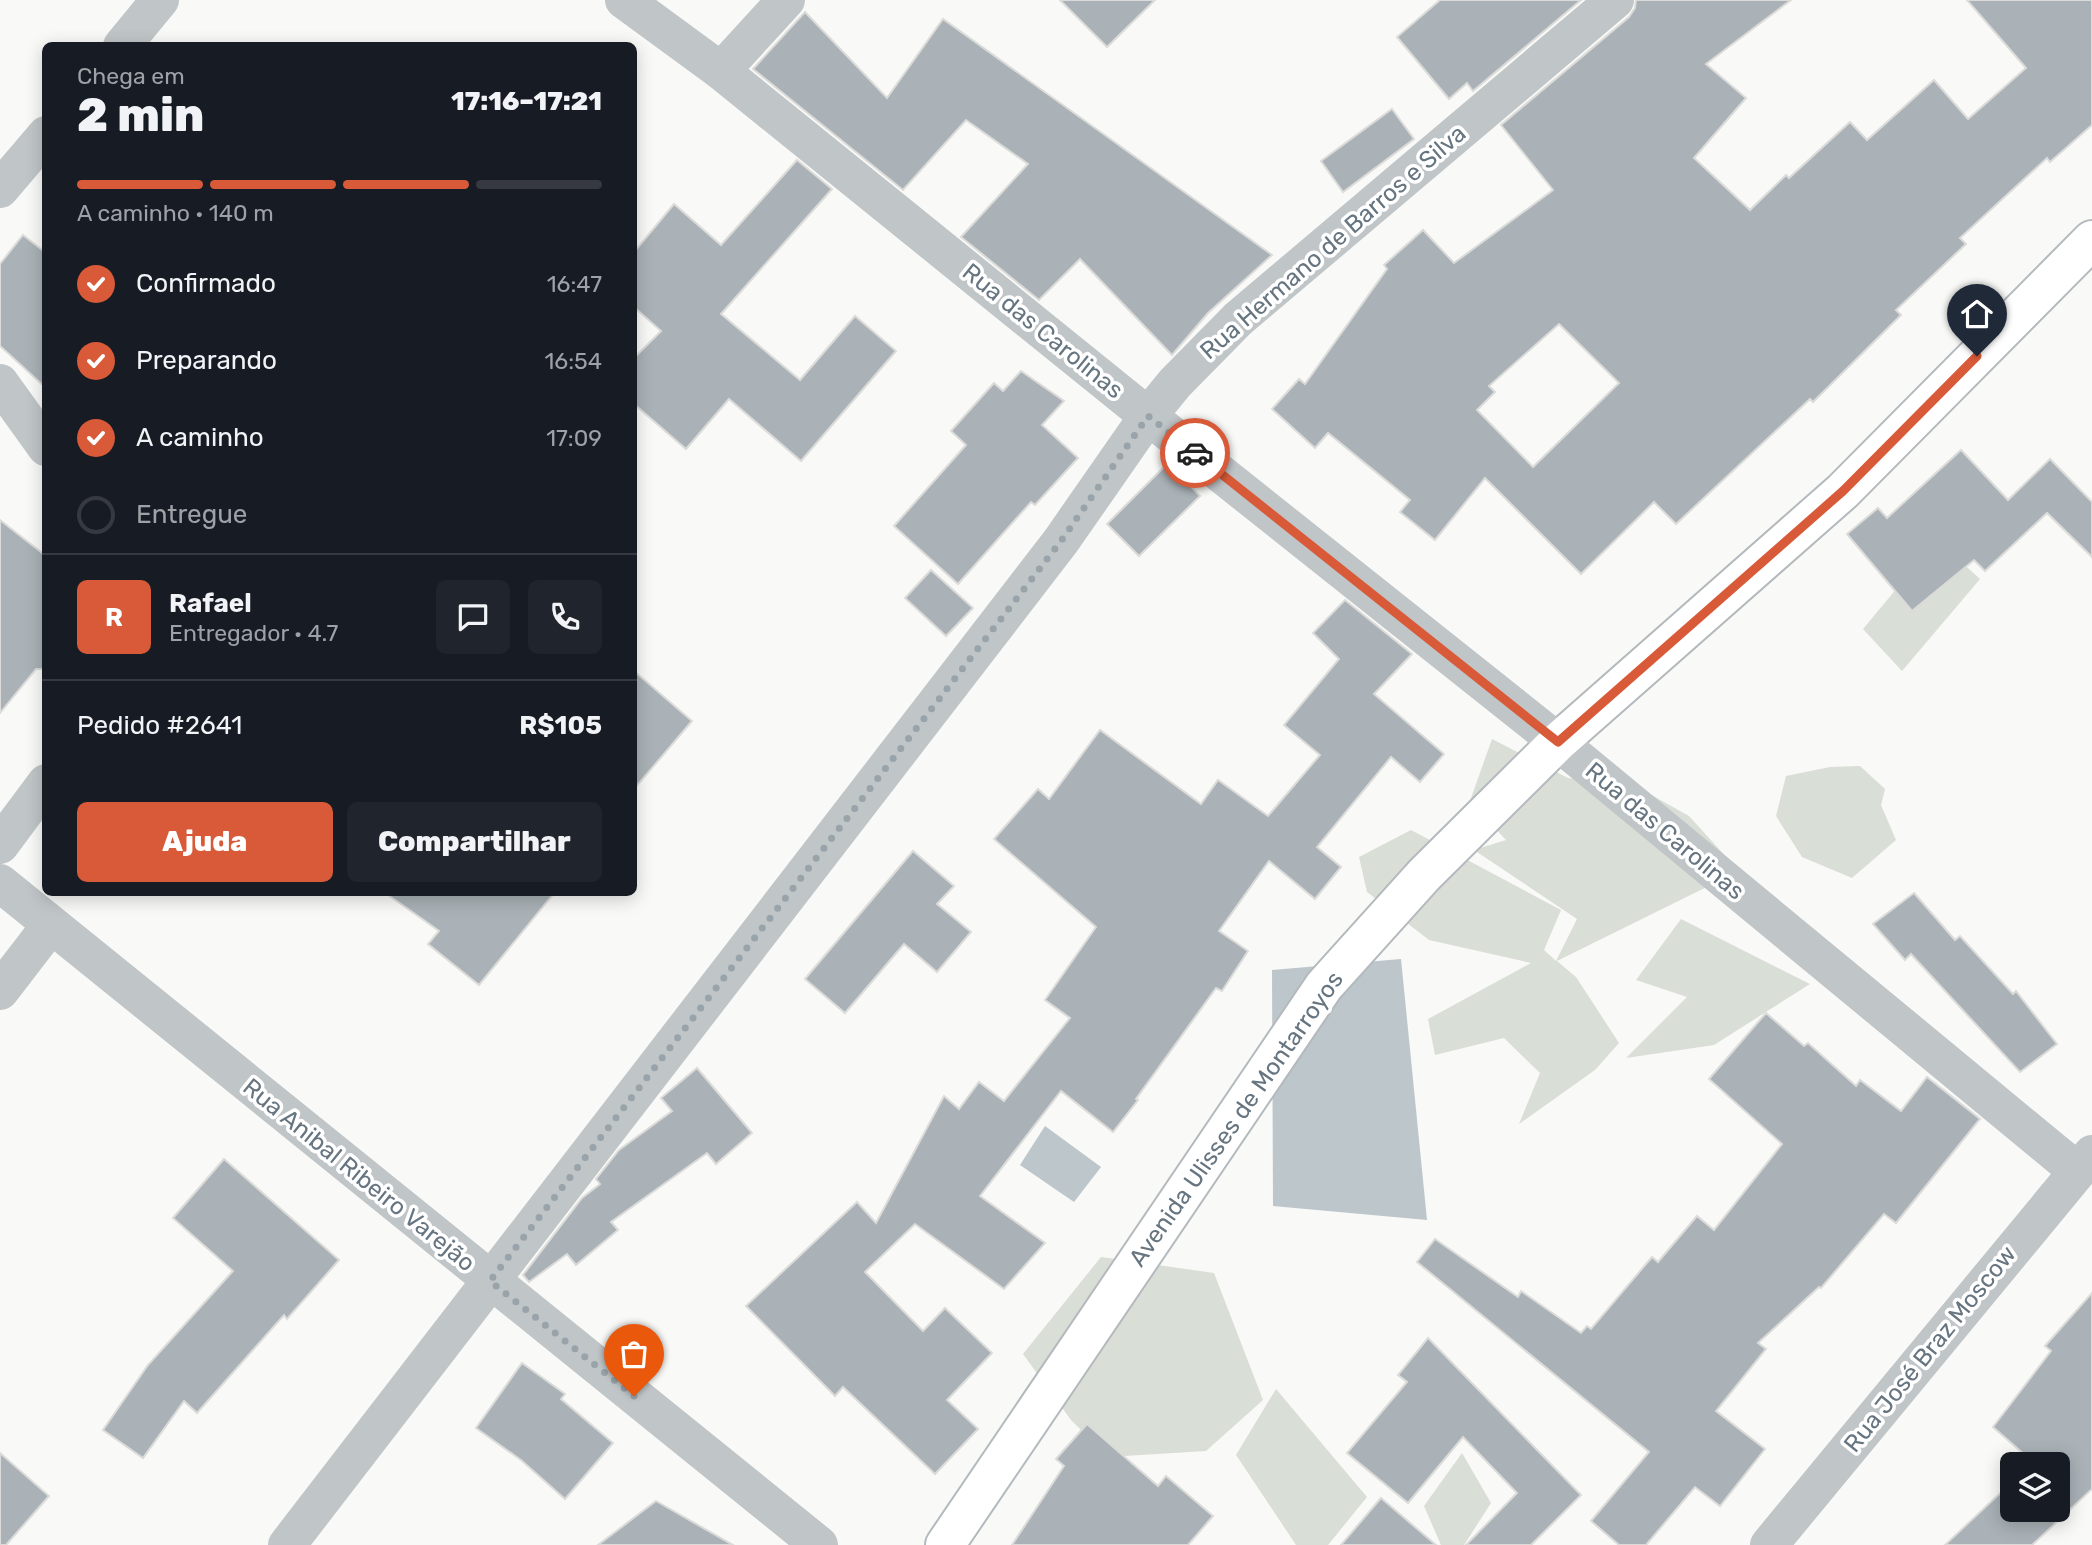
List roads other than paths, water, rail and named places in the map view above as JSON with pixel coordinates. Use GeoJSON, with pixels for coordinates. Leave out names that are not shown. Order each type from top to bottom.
{"type":"FeatureCollection","features":[{"type":"Feature","properties":{"kind":"street"},"geometry":{"type":"LineString","coordinates":[[125,42],[160,0]]}},
{"type":"Feature","properties":{"kind":"street","name":"Rua das Carolinas"},"geometry":{"type":"LineString","coordinates":[[624,0],[721,71],[1148,416],[2084,1162]]}},
{"type":"Feature","properties":{"kind":"street"},"geometry":{"type":"LineString","coordinates":[[721,71],[786,0]]}},
{"type":"Feature","properties":{"kind":"street","name":"Rua Hermano de Barros e Silva"},"geometry":{"type":"LineString","coordinates":[[286,1545],[1061,541],[1148,416],[1175,383],[1238,318],[1615,0]]}},
{"type":"Feature","properties":{"kind":"street"},"geometry":{"type":"LineString","coordinates":[[0,189],[42,140]]}},
{"type":"Feature","properties":{"kind":"street","name":"Avenida Ulisses de Montarroyos"},"geometry":{"type":"LineString","coordinates":[[945,1545],[1324,986],[1424,875],[1558,742],[1843,491],[2092,240]]}},
{"type":"Feature","properties":{"kind":"street"},"geometry":{"type":"LineString","coordinates":[[0,383],[42,441]]}},
{"type":"Feature","properties":{"kind":"street"},"geometry":{"type":"LineString","coordinates":[[0,845],[42,788]]}},
{"type":"Feature","properties":{"kind":"street","name":"Rua Anibal Ribeiro Varejão"},"geometry":{"type":"LineString","coordinates":[[0,883],[819,1545]]}},
{"type":"Feature","properties":{"kind":"street"},"geometry":{"type":"LineString","coordinates":[[0,991],[50,926]]}},
{"type":"Feature","properties":{"kind":"street","name":"Rua José Braz Moscow"},"geometry":{"type":"LineString","coordinates":[[1769,1545],[2084,1162]]}}]}
